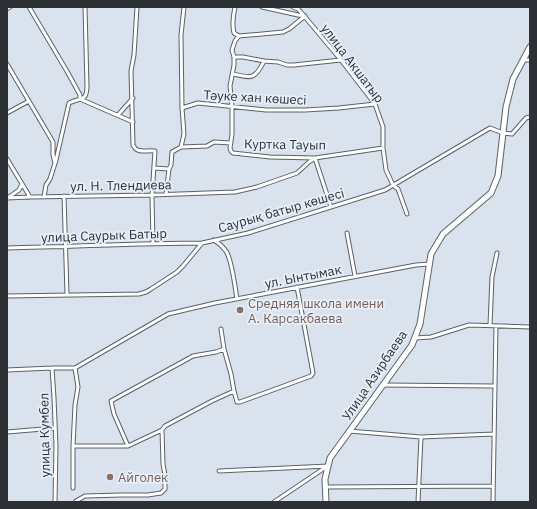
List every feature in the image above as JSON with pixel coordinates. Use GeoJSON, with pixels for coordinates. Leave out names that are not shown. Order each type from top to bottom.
{"type":"FeatureCollection","features":[{"type":"Feature","properties":{"kind":"main road","name":"Улица Азирбаева"},"geometry":{"type":"LineString","coordinates":[[326,502],[325,479],[330,458],[412,345],[415,338],[420,324],[432,254],[443,234],[491,193],[498,176],[506,107],[513,79],[530,47]]}},
{"type":"Feature","properties":{"kind":"street"},"geometry":{"type":"LineString","coordinates":[[29,7],[68,73],[80,95],[80,99]]}},
{"type":"Feature","properties":{"kind":"street"},"geometry":{"type":"LineString","coordinates":[[44,197],[46,185],[55,165],[69,103],[86,96],[85,7]]}},
{"type":"Feature","properties":{"kind":"street"},"geometry":{"type":"LineString","coordinates":[[137,7],[134,55],[131,71],[133,98],[133,145],[138,151],[155,152],[152,195],[153,243]]}},
{"type":"Feature","properties":{"kind":"street"},"geometry":{"type":"LineString","coordinates":[[181,147],[184,134],[182,108],[181,35],[184,7]]}},
{"type":"Feature","properties":{"kind":"street"},"geometry":{"type":"LineString","coordinates":[[235,7],[233,13],[233,27],[234,33],[239,36],[283,32],[305,16]]}},
{"type":"Feature","properties":{"kind":"street"},"geometry":{"type":"LineString","coordinates":[[262,7],[305,16]]}},
{"type":"Feature","properties":{"kind":"street","name":"улица Акшатыр"},"geometry":{"type":"LineString","coordinates":[[293,7],[298,8],[305,16],[375,104],[383,127],[383,148],[386,170],[393,185],[398,189],[407,214]]}},
{"type":"Feature","properties":{"kind":"street","name":"Куртка Тауып"},"geometry":{"type":"LineString","coordinates":[[239,36],[235,41],[232,50],[234,57],[233,74],[230,86],[232,106],[232,134],[230,148],[233,153],[270,157],[315,158],[383,148]]}},
{"type":"Feature","properties":{"kind":"street"},"geometry":{"type":"LineString","coordinates":[[234,57],[278,62],[287,65],[341,60]]}},
{"type":"Feature","properties":{"kind":"street"},"geometry":{"type":"LineString","coordinates":[[523,60],[530,60]]}},
{"type":"Feature","properties":{"kind":"street"},"geometry":{"type":"LineString","coordinates":[[233,74],[251,77],[256,74],[264,61]]}},
{"type":"Feature","properties":{"kind":"street"},"geometry":{"type":"LineString","coordinates":[[7,64],[53,142],[55,165]]}},
{"type":"Feature","properties":{"kind":"street"},"geometry":{"type":"LineString","coordinates":[[118,115],[133,98]]}},
{"type":"Feature","properties":{"kind":"street"},"geometry":{"type":"LineString","coordinates":[[80,99],[133,122]]}},
{"type":"Feature","properties":{"kind":"street"},"geometry":{"type":"LineString","coordinates":[[7,113],[29,101]]}},
{"type":"Feature","properties":{"kind":"street","name":"Тәуке хан көшесі"},"geometry":{"type":"LineString","coordinates":[[182,108],[198,103],[266,110],[305,110],[375,104]]}},
{"type":"Feature","properties":{"kind":"street"},"geometry":{"type":"LineString","coordinates":[[503,133],[512,134],[526,118],[530,117]]}},
{"type":"Feature","properties":{"kind":"street","name":"Саурық батыр көшесі"},"geometry":{"type":"LineString","coordinates":[[202,243],[248,233],[385,190],[490,128],[503,133]]}},
{"type":"Feature","properties":{"kind":"street"},"geometry":{"type":"LineString","coordinates":[[166,194],[172,152],[181,147],[207,146],[214,142],[231,143]]}},
{"type":"Feature","properties":{"kind":"street"},"geometry":{"type":"LineString","coordinates":[[315,158],[331,207]]}},
{"type":"Feature","properties":{"kind":"street","name":"ул. Н. Тлендиева"},"geometry":{"type":"LineString","coordinates":[[7,198],[235,192],[257,187],[297,173],[315,158]]}},
{"type":"Feature","properties":{"kind":"street"},"geometry":{"type":"LineString","coordinates":[[7,159],[30,197]]}},
{"type":"Feature","properties":{"kind":"street"},"geometry":{"type":"LineString","coordinates":[[154,168],[169,168]]}},
{"type":"Feature","properties":{"kind":"street"},"geometry":{"type":"LineString","coordinates":[[7,198],[19,190],[22,184]]}},
{"type":"Feature","properties":{"kind":"street"},"geometry":{"type":"LineString","coordinates":[[64,196],[67,294]]}},
{"type":"Feature","properties":{"kind":"street"},"geometry":{"type":"LineString","coordinates":[[347,233],[355,276]]}},
{"type":"Feature","properties":{"kind":"street"},"geometry":{"type":"LineString","coordinates":[[214,240],[226,251],[229,258],[237,299]]}},
{"type":"Feature","properties":{"kind":"street","name":"улица Саурык Батыр"},"geometry":{"type":"LineString","coordinates":[[7,248],[153,243],[202,243]]}},
{"type":"Feature","properties":{"kind":"street"},"geometry":{"type":"LineString","coordinates":[[7,296],[139,294],[146,292],[177,272],[202,243]]}},
{"type":"Feature","properties":{"kind":"street"},"geometry":{"type":"LineString","coordinates":[[490,325],[492,277],[497,253]]}},
{"type":"Feature","properties":{"kind":"street","name":"ул. Ынтымак"},"geometry":{"type":"LineString","coordinates":[[75,368],[168,314],[297,287],[416,265],[430,264]]}},
{"type":"Feature","properties":{"kind":"street"},"geometry":{"type":"LineString","coordinates":[[221,329],[224,349],[238,402],[312,376],[313,373],[297,287]]}},
{"type":"Feature","properties":{"kind":"street"},"geometry":{"type":"LineString","coordinates":[[415,338],[431,337],[469,324],[530,327]]}},
{"type":"Feature","properties":{"kind":"street"},"geometry":{"type":"LineString","coordinates":[[493,502],[496,326]]}},
{"type":"Feature","properties":{"kind":"street"},"geometry":{"type":"LineString","coordinates":[[128,446],[114,414],[111,401],[193,356],[224,349]]}},
{"type":"Feature","properties":{"kind":"street","name":"улица Кумбел"},"geometry":{"type":"LineString","coordinates":[[52,368],[56,446],[54,502]]}},
{"type":"Feature","properties":{"kind":"street"},"geometry":{"type":"LineString","coordinates":[[7,370],[75,368],[78,387],[75,405],[73,488]]}},
{"type":"Feature","properties":{"kind":"street"},"geometry":{"type":"LineString","coordinates":[[383,385],[495,386]]}},
{"type":"Feature","properties":{"kind":"street"},"geometry":{"type":"LineString","coordinates":[[73,446],[128,446],[162,430],[165,426],[234,391]]}},
{"type":"Feature","properties":{"kind":"street"},"geometry":{"type":"LineString","coordinates":[[7,432],[55,428]]}},
{"type":"Feature","properties":{"kind":"street"},"geometry":{"type":"LineString","coordinates":[[75,502],[84,496],[148,495],[161,493],[165,489],[162,430]]}},
{"type":"Feature","properties":{"kind":"street"},"geometry":{"type":"LineString","coordinates":[[350,431],[421,437],[494,434]]}},
{"type":"Feature","properties":{"kind":"street"},"geometry":{"type":"LineString","coordinates":[[418,502],[421,437]]}},
{"type":"Feature","properties":{"kind":"street"},"geometry":{"type":"LineString","coordinates":[[219,471],[328,466]]}},
{"type":"Feature","properties":{"kind":"street"},"geometry":{"type":"LineString","coordinates":[[274,502],[328,466]]}},
{"type":"Feature","properties":{"kind":"street"},"geometry":{"type":"LineString","coordinates":[[325,487],[493,486]]}},
{"type":"Feature","properties":{"kind":"place","name":"Средняя школа имени А. Карсакбаева"},"geometry":{"type":"Point","coordinates":[240,310]}},
{"type":"Feature","properties":{"kind":"place","name":"Айголек"},"geometry":{"type":"Point","coordinates":[110,477]}}]}
